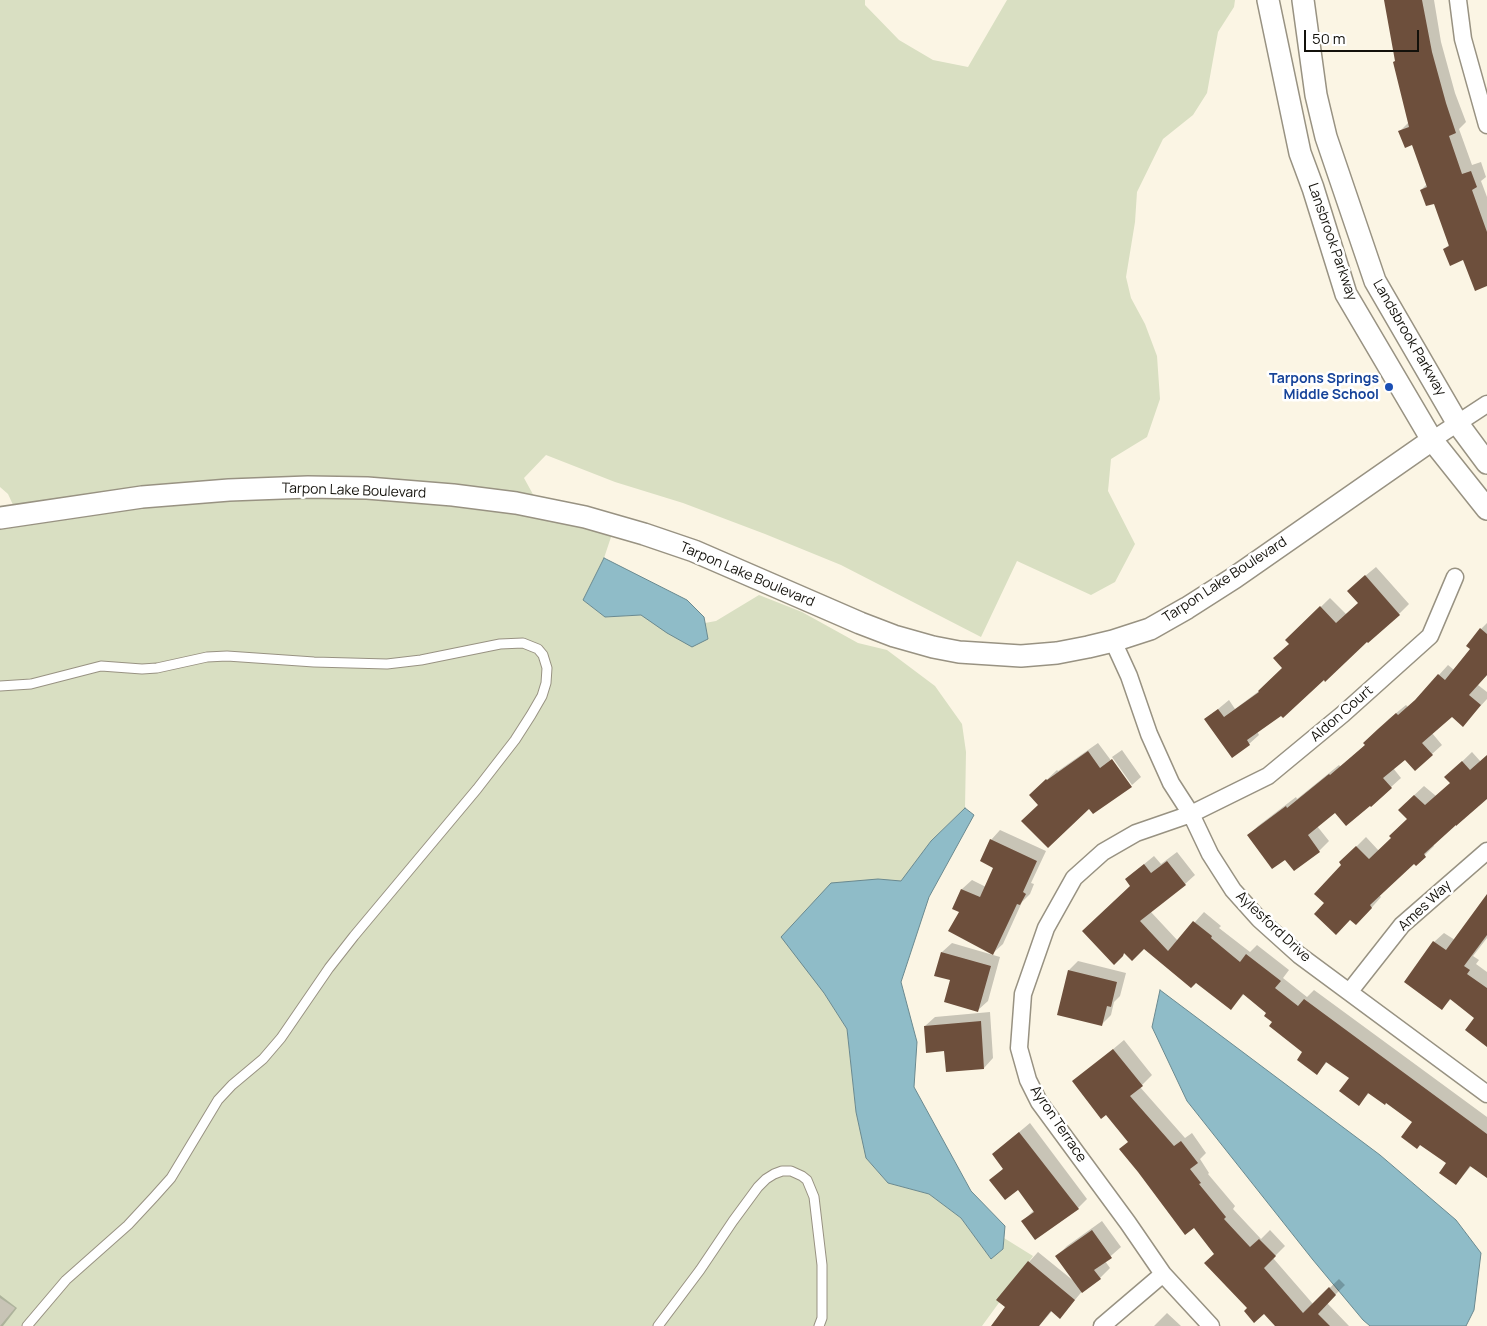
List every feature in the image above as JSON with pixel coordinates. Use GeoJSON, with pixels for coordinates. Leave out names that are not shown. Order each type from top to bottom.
{"type":"FeatureCollection","features":[{"type":"Feature","properties":{"kind":"street","name":"Lansbrook Parkway"},"geometry":{"type":"LineString","coordinates":[[1268,0],[1300,152],[1346,294],[1432,440],[1487,509]]}},
{"type":"Feature","properties":{"kind":"street","name":"Landsbrook Parkway"},"geometry":{"type":"LineString","coordinates":[[1303,0],[1316,95],[1326,137],[1375,281],[1458,424]]}},
{"type":"Feature","properties":{"kind":"street"},"geometry":{"type":"LineString","coordinates":[[1458,0],[1463,39],[1487,125]]}},
{"type":"Feature","properties":{"kind":"street"},"geometry":{"type":"LineString","coordinates":[[1432,440],[1487,404]]}},
{"type":"Feature","properties":{"kind":"street"},"geometry":{"type":"LineString","coordinates":[[1458,424],[1487,462]]}},
{"type":"Feature","properties":{"kind":"street","name":"Tarpon Lake Boulevard"},"geometry":{"type":"LineString","coordinates":[[0,518],[142,497],[229,490],[308,487],[368,488],[453,494],[516,503],[585,517],[644,534],[694,551],[894,636],[933,647],[975,653],[1022,656],[1056,653],[1113,641],[1150,629],[1234,578],[1432,440]]}},
{"type":"Feature","properties":{"kind":"street","name":"Aldon Court"},"geometry":{"type":"LineString","coordinates":[[1191,814],[1268,776],[1430,636],[1456,577]]}},
{"type":"Feature","properties":{"kind":"street","name":"Aylesford Drive"},"geometry":{"type":"LineString","coordinates":[[1113,641],[1129,676],[1149,734],[1171,783],[1191,814],[1210,854],[1232,890],[1259,919],[1300,955],[1487,1094]]}},
{"type":"Feature","properties":{"kind":"street","name":"Ayron Terrace"},"geometry":{"type":"LineString","coordinates":[[1191,814],[1136,833],[1103,852],[1074,878],[1046,928],[1023,994],[1020,1048],[1028,1080],[1039,1102],[1128,1223],[1162,1274],[1210,1326]]}},
{"type":"Feature","properties":{"kind":"street","name":"Ames Way"},"geometry":{"type":"LineString","coordinates":[[1350,991],[1402,925],[1487,851]]}},
{"type":"Feature","properties":{"kind":"street"},"geometry":{"type":"LineString","coordinates":[[1102,1326],[1162,1274]]}},
{"type":"Feature","properties":{"kind":"lane"},"geometry":{"type":"LineString","coordinates":[[0,686],[31,684],[101,666],[142,669],[157,668],[207,657],[228,656],[314,662],[387,664],[421,660],[500,644],[523,643],[538,649],[543,655],[547,668],[546,683],[542,696],[532,716],[515,740],[477,789],[354,936],[329,968],[281,1038],[263,1058],[218,1100],[170,1178],[154,1197],[128,1225],[66,1280],[27,1326]]}},
{"type":"Feature","properties":{"kind":"lane"},"geometry":{"type":"LineString","coordinates":[[658,1326],[758,1188],[766,1179],[774,1174],[791,1171],[807,1180],[814,1197],[822,1265],[822,1318],[819,1326]]}},
{"type":"Feature","properties":{"kind":"green space"},"geometry":{"type":"Polygon","coordinates":[[[0,0],[865,0],[865,5],[899,40],[933,60],[968,67],[1007,0],[1235,0],[1234,7],[1218,32],[1207,93],[1193,115],[1163,139],[1137,192],[1135,222],[1126,277],[1131,298],[1145,324],[1157,356],[1160,399],[1147,437],[1111,459],[1108,491],[1135,544],[1115,582],[1091,595],[1017,561],[981,637],[841,565],[683,503],[615,482],[546,455],[524,478],[535,498],[454,486],[14,507],[8,494],[0,487],[0,0]]]}},
{"type":"Feature","properties":{"kind":"green space"},"geometry":{"type":"Polygon","coordinates":[[[307,496],[366,497],[514,512],[612,534],[604,558],[583,600],[605,617],[641,615],[708,639],[705,623],[716,621],[759,595],[802,612],[858,643],[887,650],[935,686],[962,724],[966,752],[965,808],[931,841],[901,882],[878,879],[824,993],[847,1029],[856,1112],[867,1159],[888,1183],[929,1194],[961,1218],[991,1259],[1003,1249],[1004,1238],[1033,1256],[982,1326],[0,1326],[15,1308],[0,1298],[0,526],[142,506],[307,496]]]}},
{"type":"Feature","properties":{"kind":"water"},"geometry":{"type":"Polygon","coordinates":[[[604,558],[687,600],[704,617],[708,639],[692,647],[641,615],[605,617],[583,600],[604,558]]]}},
{"type":"Feature","properties":{"kind":"water"},"geometry":{"type":"Polygon","coordinates":[[[965,808],[974,815],[929,897],[901,982],[917,1042],[914,1087],[971,1191],[1005,1226],[1003,1249],[991,1259],[961,1218],[929,1194],[888,1183],[866,1158],[856,1112],[847,1029],[824,993],[781,937],[831,883],[878,879],[901,881],[931,841],[965,808]]]}},
{"type":"Feature","properties":{"kind":"water"},"geometry":{"type":"Polygon","coordinates":[[[1160,990],[1380,1155],[1456,1220],[1481,1253],[1474,1310],[1466,1326],[1370,1326],[1363,1320],[1187,1101],[1152,1027],[1160,990]]]}},
{"type":"Feature","properties":{"kind":"building"},"geometry":{"type":"Polygon","coordinates":[[[1384,0],[1422,0],[1432,52],[1456,133],[1449,136],[1462,174],[1471,171],[1477,187],[1472,190],[1487,232],[1487,286],[1475,291],[1463,260],[1450,266],[1443,249],[1449,246],[1434,204],[1426,206],[1420,190],[1427,187],[1412,145],[1405,148],[1398,131],[1409,127],[1393,62],[1395,61],[1384,0]]]}},
{"type":"Feature","properties":{"kind":"building"},"geometry":{"type":"Polygon","coordinates":[[[1365,575],[1400,615],[1367,642],[1283,718],[1281,716],[1247,740],[1250,745],[1232,758],[1204,719],[1218,709],[1224,717],[1259,692],[1282,668],[1273,658],[1289,644],[1285,640],[1320,606],[1336,623],[1358,603],[1347,591],[1365,575]]]}},
{"type":"Feature","properties":{"kind":"building"},"geometry":{"type":"Polygon","coordinates":[[[1480,628],[1487,634],[1487,675],[1469,695],[1481,705],[1463,727],[1452,717],[1422,743],[1433,755],[1415,771],[1405,760],[1383,778],[1392,788],[1371,807],[1346,826],[1335,813],[1308,835],[1320,852],[1294,871],[1285,860],[1272,869],[1247,835],[1286,806],[1287,808],[1330,775],[1365,745],[1363,743],[1396,713],[1398,715],[1415,700],[1438,674],[1445,680],[1470,649],[1466,646],[1480,628]]]}},
{"type":"Feature","properties":{"kind":"building"},"geometry":{"type":"Polygon","coordinates":[[[1088,751],[1100,768],[1112,759],[1132,787],[1093,814],[1089,809],[1048,848],[1021,821],[1038,805],[1029,795],[1046,779],[1088,751]]]}},
{"type":"Feature","properties":{"kind":"building"},"geometry":{"type":"Polygon","coordinates":[[[1487,755],[1487,799],[1424,854],[1426,857],[1416,866],[1414,864],[1370,905],[1372,908],[1356,925],[1350,920],[1336,935],[1314,914],[1324,903],[1314,894],[1341,865],[1339,862],[1356,846],[1369,859],[1407,819],[1398,810],[1414,795],[1425,805],[1450,783],[1444,777],[1462,761],[1470,770],[1487,755]]]}},
{"type":"Feature","properties":{"kind":"building"},"geometry":{"type":"Polygon","coordinates":[[[990,839],[1037,861],[1023,892],[1026,894],[1020,905],[1017,904],[993,955],[948,931],[959,912],[952,909],[961,889],[980,897],[993,868],[980,861],[990,839]]]}},
{"type":"Feature","properties":{"kind":"building"},"geometry":{"type":"Polygon","coordinates":[[[1167,861],[1186,885],[1140,921],[1168,951],[1193,921],[1240,962],[1246,954],[1281,981],[1275,988],[1298,1006],[1304,999],[1487,1134],[1487,1178],[1470,1166],[1456,1185],[1439,1173],[1446,1163],[1420,1145],[1417,1149],[1401,1137],[1412,1122],[1386,1103],[1385,1105],[1368,1093],[1359,1106],[1339,1091],[1349,1078],[1326,1062],[1317,1075],[1297,1060],[1302,1052],[1269,1026],[1272,1022],[1264,1016],[1266,1013],[1243,994],[1231,1010],[1196,983],[1191,988],[1144,949],[1132,961],[1124,953],[1114,965],[1082,931],[1130,886],[1125,879],[1144,864],[1151,873],[1167,861]]]}},
{"type":"Feature","properties":{"kind":"building"},"geometry":{"type":"Polygon","coordinates":[[[1487,894],[1487,935],[1464,966],[1470,970],[1467,974],[1487,988],[1487,1047],[1465,1030],[1474,1018],[1450,999],[1442,1010],[1404,982],[1433,941],[1446,950],[1487,894]]]}},
{"type":"Feature","properties":{"kind":"building"},"geometry":{"type":"Polygon","coordinates":[[[941,952],[991,966],[978,1012],[944,1002],[950,980],[934,976],[941,952]]]}},
{"type":"Feature","properties":{"kind":"building"},"geometry":{"type":"Polygon","coordinates":[[[1068,970],[1117,982],[1111,1007],[1107,1006],[1102,1026],[1057,1015],[1068,970]]]}},
{"type":"Feature","properties":{"kind":"building"},"geometry":{"type":"Polygon","coordinates":[[[981,1021],[984,1069],[946,1072],[944,1051],[926,1053],[924,1026],[981,1021]]]}},
{"type":"Feature","properties":{"kind":"building"},"geometry":{"type":"Polygon","coordinates":[[[1113,1049],[1143,1086],[1130,1096],[1174,1146],[1181,1141],[1198,1163],[1190,1169],[1201,1183],[1199,1184],[1226,1217],[1224,1219],[1250,1247],[1259,1239],[1276,1256],[1264,1268],[1303,1313],[1329,1287],[1336,1295],[1318,1314],[1330,1326],[1275,1326],[1264,1314],[1254,1323],[1244,1311],[1247,1308],[1204,1263],[1214,1254],[1194,1228],[1185,1235],[1119,1149],[1128,1142],[1106,1115],[1101,1119],[1072,1081],[1113,1049]]]}},
{"type":"Feature","properties":{"kind":"building"},"geometry":{"type":"Polygon","coordinates":[[[1019,1132],[1079,1209],[1035,1240],[1021,1221],[1034,1212],[1018,1190],[1005,1200],[989,1180],[1003,1169],[992,1154],[1019,1132]]]}},
{"type":"Feature","properties":{"kind":"building"},"geometry":{"type":"Polygon","coordinates":[[[1092,1230],[1112,1258],[1094,1270],[1101,1279],[1082,1293],[1055,1256],[1092,1230]]]}},
{"type":"Feature","properties":{"kind":"building"},"geometry":{"type":"Polygon","coordinates":[[[1028,1261],[1075,1300],[1060,1319],[1051,1311],[1039,1326],[991,1326],[1005,1307],[996,1300],[1028,1261]]]}},
{"type":"Feature","properties":{"kind":"place","name":"Tarpons Springs Middle School"},"geometry":{"type":"Point","coordinates":[1389,387]}}]}
